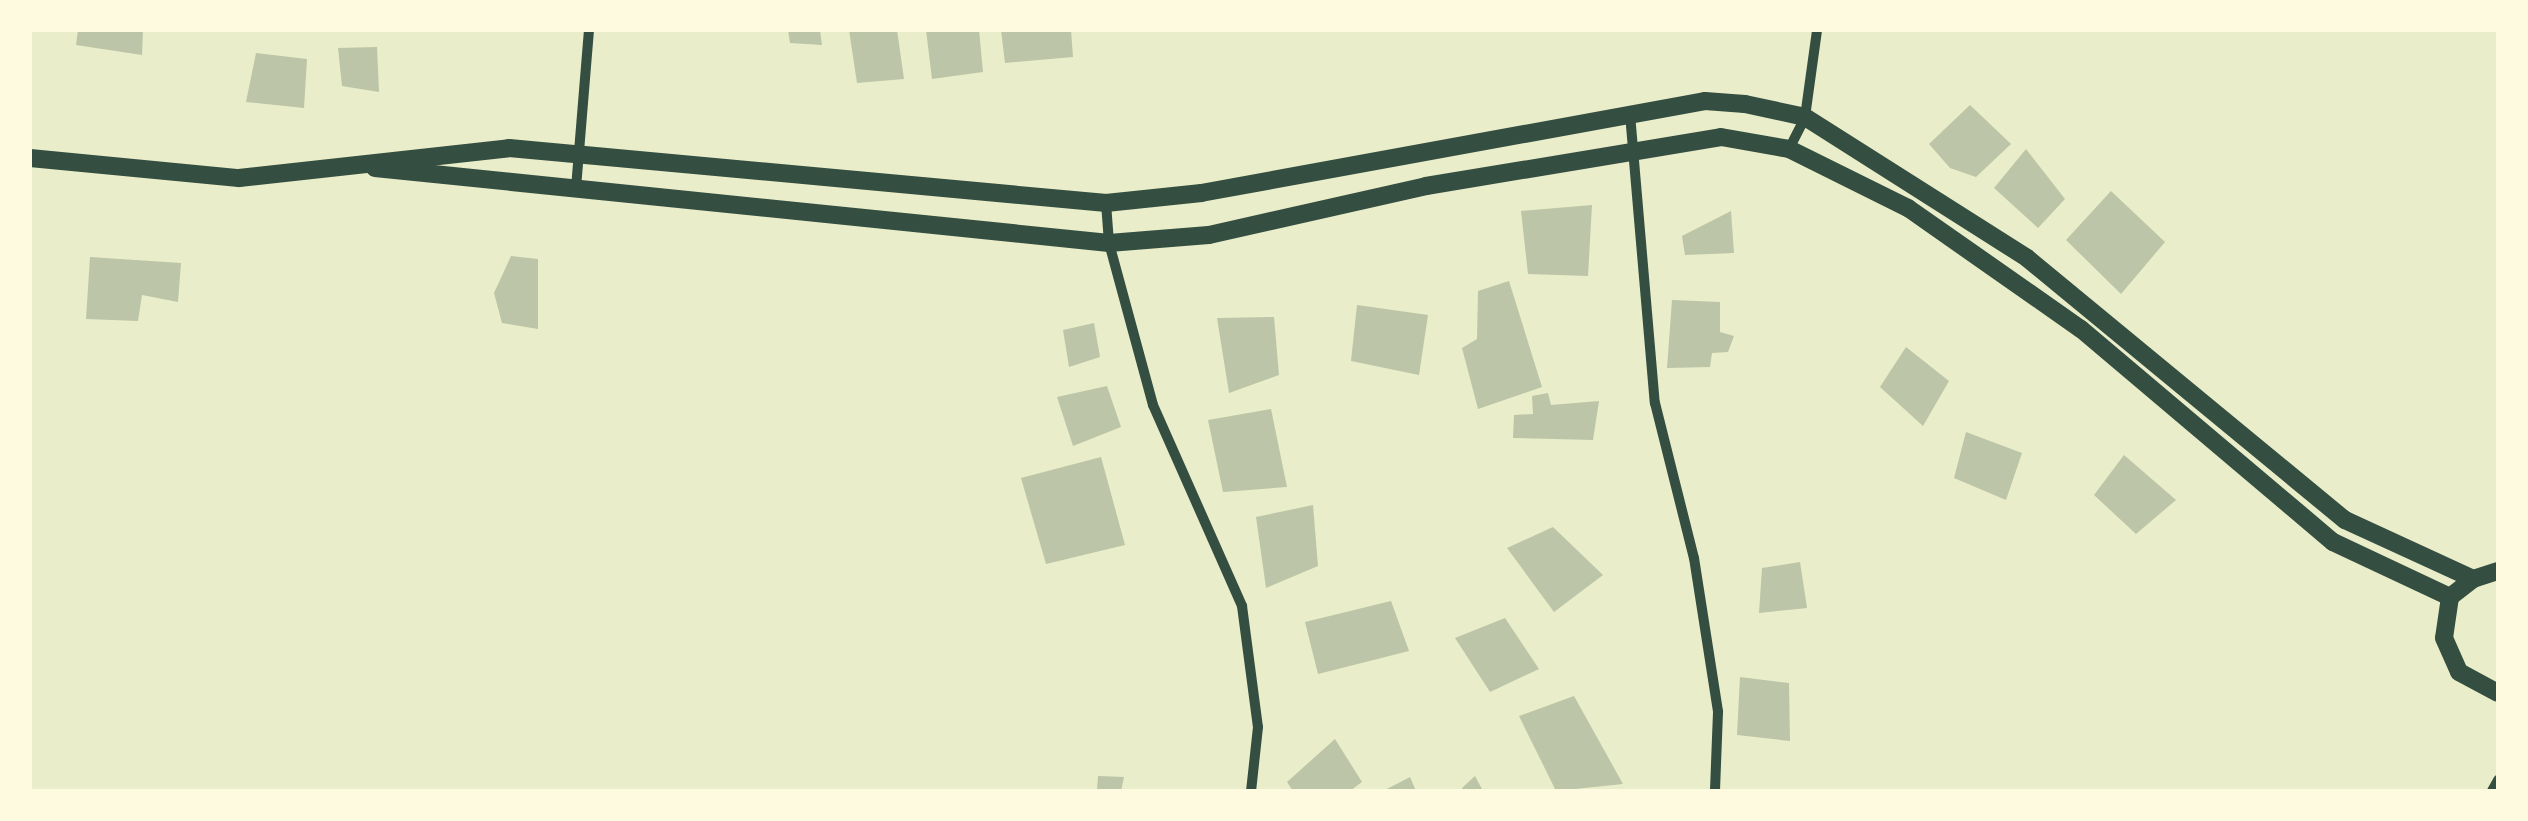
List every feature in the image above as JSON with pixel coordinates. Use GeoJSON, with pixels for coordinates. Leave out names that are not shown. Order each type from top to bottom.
{"type":"FeatureCollection","features":[{"type":"Feature","properties":{"kind":"street"},"geometry":{"type":"LineString","coordinates":[[576,188],[589,30]]}},
{"type":"Feature","properties":{"kind":"street"},"geometry":{"type":"LineString","coordinates":[[1789,149],[1805,117],[1817,30]]}},
{"type":"Feature","properties":{"kind":"street"},"geometry":{"type":"LineString","coordinates":[[30,158],[239,178],[510,148],[579,151],[1106,202],[1201,192],[1705,101],[1805,117],[2027,258],[2345,520],[2473,579]]}},
{"type":"Feature","properties":{"kind":"street"},"geometry":{"type":"LineString","coordinates":[[1630,114],[1637,150],[1655,403],[1694,558],[1718,712],[1715,791]]}},
{"type":"Feature","properties":{"kind":"street"},"geometry":{"type":"LineString","coordinates":[[365,166],[1109,244],[1209,235],[1426,186],[1721,137],[1789,149],[1908,208],[2081,329],[2334,542],[2450,597]]}},
{"type":"Feature","properties":{"kind":"street"},"geometry":{"type":"LineString","coordinates":[[1106,202],[1109,244],[1152,404],[1242,606],[1258,727],[1251,791]]}},
{"type":"Feature","properties":{"kind":"street"},"geometry":{"type":"LineString","coordinates":[[2498,572],[2473,579],[2450,597],[2444,638],[2460,672],[2498,693]]}},
{"type":"Feature","properties":{"kind":"street"},"geometry":{"type":"LineString","coordinates":[[2492,791],[2498,780]]}},
{"type":"Feature","properties":{"kind":"building"},"geometry":{"type":"Polygon","coordinates":[[[78,30],[143,30],[142,55],[76,45],[78,30]]]}},
{"type":"Feature","properties":{"kind":"building"},"geometry":{"type":"Polygon","coordinates":[[[788,30],[820,30],[822,45],[790,43],[788,30]]]}},
{"type":"Feature","properties":{"kind":"building"},"geometry":{"type":"Polygon","coordinates":[[[849,30],[897,30],[904,79],[857,83],[849,30]]]}},
{"type":"Feature","properties":{"kind":"building"},"geometry":{"type":"Polygon","coordinates":[[[926,30],[979,30],[983,72],[932,79],[926,30]]]}},
{"type":"Feature","properties":{"kind":"building"},"geometry":{"type":"Polygon","coordinates":[[[1001,30],[1071,30],[1073,57],[1005,63],[1001,30]]]}},
{"type":"Feature","properties":{"kind":"building"},"geometry":{"type":"Polygon","coordinates":[[[377,47],[379,92],[342,86],[338,48],[377,47]]]}},
{"type":"Feature","properties":{"kind":"building"},"geometry":{"type":"Polygon","coordinates":[[[256,53],[307,59],[304,108],[246,102],[256,53]]]}},
{"type":"Feature","properties":{"kind":"building"},"geometry":{"type":"Polygon","coordinates":[[[1970,105],[2011,144],[1976,177],[1950,168],[1929,144],[1970,105]]]}},
{"type":"Feature","properties":{"kind":"building"},"geometry":{"type":"Polygon","coordinates":[[[2026,149],[2065,199],[2038,228],[1994,188],[2026,149]]]}},
{"type":"Feature","properties":{"kind":"building"},"geometry":{"type":"Polygon","coordinates":[[[2111,191],[2165,242],[2121,294],[2066,240],[2111,191]]]}},
{"type":"Feature","properties":{"kind":"building"},"geometry":{"type":"Polygon","coordinates":[[[1592,205],[1588,276],[1528,274],[1521,211],[1592,205]]]}},
{"type":"Feature","properties":{"kind":"building"},"geometry":{"type":"Polygon","coordinates":[[[1731,211],[1734,253],[1685,255],[1682,236],[1731,211]]]}},
{"type":"Feature","properties":{"kind":"building"},"geometry":{"type":"Polygon","coordinates":[[[511,256],[538,259],[538,329],[502,323],[494,293],[511,256]]]}},
{"type":"Feature","properties":{"kind":"building"},"geometry":{"type":"Polygon","coordinates":[[[90,257],[181,263],[178,302],[142,295],[138,321],[86,319],[90,257]]]}},
{"type":"Feature","properties":{"kind":"building"},"geometry":{"type":"Polygon","coordinates":[[[1509,281],[1542,387],[1478,409],[1462,348],[1477,339],[1478,291],[1509,281]]]}},
{"type":"Feature","properties":{"kind":"building"},"geometry":{"type":"Polygon","coordinates":[[[1672,300],[1720,302],[1720,332],[1734,336],[1728,352],[1712,353],[1710,367],[1667,368],[1672,300]]]}},
{"type":"Feature","properties":{"kind":"building"},"geometry":{"type":"Polygon","coordinates":[[[1357,305],[1428,315],[1419,375],[1351,361],[1357,305]]]}},
{"type":"Feature","properties":{"kind":"building"},"geometry":{"type":"Polygon","coordinates":[[[1274,317],[1279,375],[1229,393],[1217,318],[1274,317]]]}},
{"type":"Feature","properties":{"kind":"building"},"geometry":{"type":"Polygon","coordinates":[[[1094,323],[1100,357],[1069,367],[1063,330],[1094,323]]]}},
{"type":"Feature","properties":{"kind":"building"},"geometry":{"type":"Polygon","coordinates":[[[1906,347],[1949,381],[1923,426],[1880,387],[1906,347]]]}},
{"type":"Feature","properties":{"kind":"building"},"geometry":{"type":"Polygon","coordinates":[[[1107,386],[1121,427],[1073,446],[1057,397],[1107,386]]]}},
{"type":"Feature","properties":{"kind":"building"},"geometry":{"type":"Polygon","coordinates":[[[1548,393],[1551,405],[1599,401],[1593,440],[1513,438],[1514,415],[1533,414],[1532,396],[1548,393]]]}},
{"type":"Feature","properties":{"kind":"building"},"geometry":{"type":"Polygon","coordinates":[[[1271,409],[1287,487],[1223,492],[1208,420],[1271,409]]]}},
{"type":"Feature","properties":{"kind":"building"},"geometry":{"type":"Polygon","coordinates":[[[1966,432],[2022,453],[2006,500],[1954,478],[1966,432]]]}},
{"type":"Feature","properties":{"kind":"building"},"geometry":{"type":"Polygon","coordinates":[[[2124,455],[2176,500],[2136,534],[2094,495],[2124,455]]]}},
{"type":"Feature","properties":{"kind":"building"},"geometry":{"type":"Polygon","coordinates":[[[1101,457],[1125,545],[1046,564],[1021,478],[1101,457]]]}},
{"type":"Feature","properties":{"kind":"building"},"geometry":{"type":"Polygon","coordinates":[[[1313,505],[1318,566],[1266,588],[1256,517],[1313,505]]]}},
{"type":"Feature","properties":{"kind":"building"},"geometry":{"type":"Polygon","coordinates":[[[1553,527],[1603,575],[1554,612],[1507,548],[1553,527]]]}},
{"type":"Feature","properties":{"kind":"building"},"geometry":{"type":"Polygon","coordinates":[[[1800,562],[1807,608],[1759,613],[1762,568],[1800,562]]]}},
{"type":"Feature","properties":{"kind":"building"},"geometry":{"type":"Polygon","coordinates":[[[1391,601],[1409,651],[1318,674],[1305,622],[1391,601]]]}},
{"type":"Feature","properties":{"kind":"building"},"geometry":{"type":"Polygon","coordinates":[[[1505,618],[1539,669],[1490,692],[1455,638],[1505,618]]]}},
{"type":"Feature","properties":{"kind":"building"},"geometry":{"type":"Polygon","coordinates":[[[1740,677],[1789,683],[1790,741],[1737,735],[1740,677]]]}},
{"type":"Feature","properties":{"kind":"building"},"geometry":{"type":"Polygon","coordinates":[[[1574,696],[1623,784],[1556,791],[1519,716],[1574,696]]]}},
{"type":"Feature","properties":{"kind":"building"},"geometry":{"type":"Polygon","coordinates":[[[1335,739],[1362,782],[1350,791],[1293,791],[1287,782],[1335,739]]]}},
{"type":"Feature","properties":{"kind":"building"},"geometry":{"type":"Polygon","coordinates":[[[1098,776],[1124,777],[1121,791],[1097,791],[1098,776]]]}},
{"type":"Feature","properties":{"kind":"building"},"geometry":{"type":"Polygon","coordinates":[[[1475,776],[1483,791],[1461,791],[1463,787],[1475,776]]]}},
{"type":"Feature","properties":{"kind":"building"},"geometry":{"type":"Polygon","coordinates":[[[1410,777],[1416,791],[1383,791],[1410,777]]]}}]}
